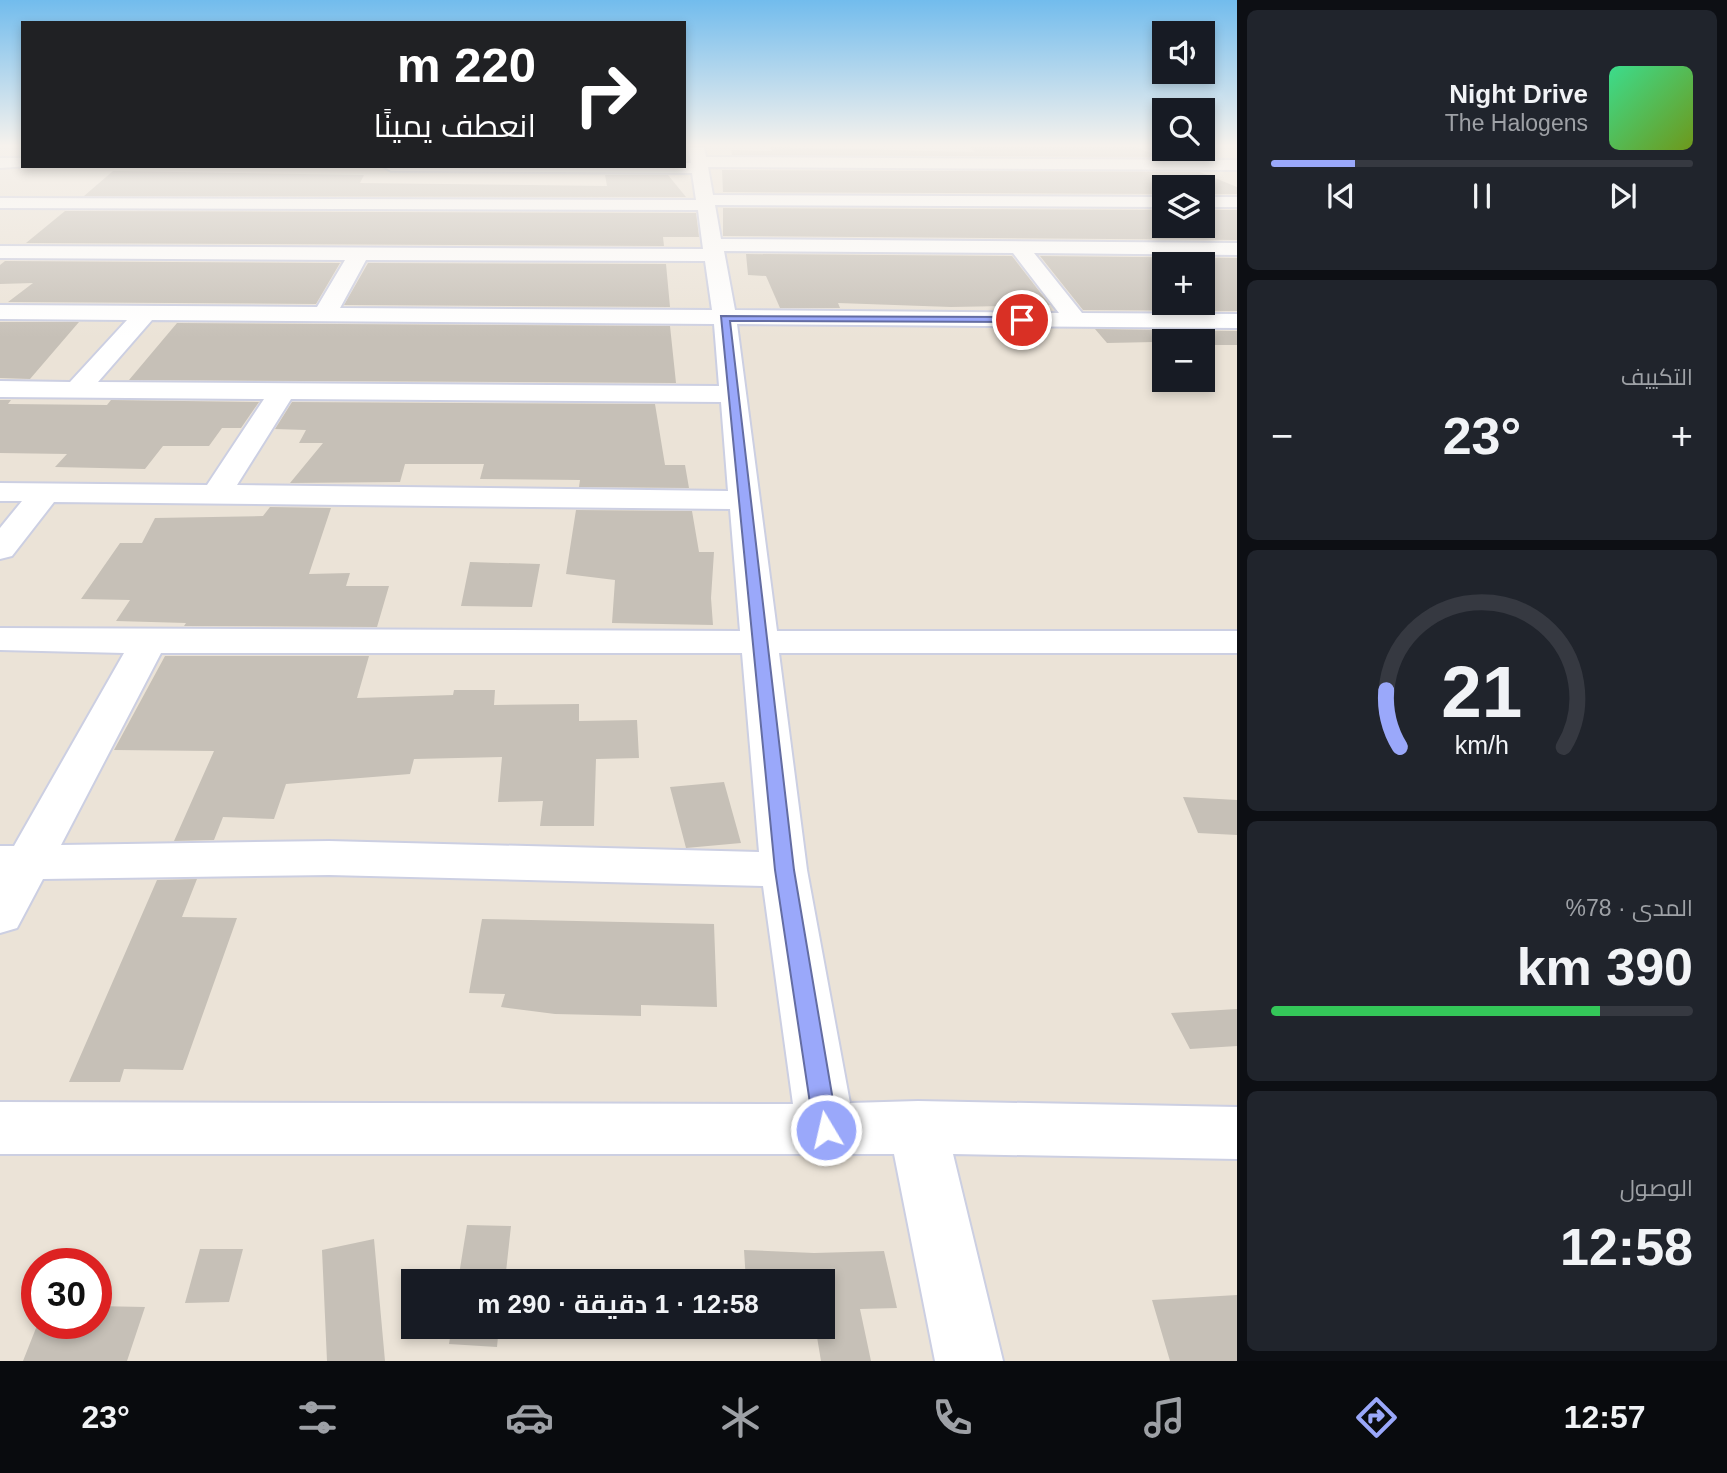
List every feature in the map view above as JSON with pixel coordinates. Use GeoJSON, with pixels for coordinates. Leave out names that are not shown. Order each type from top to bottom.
{"type":"FeatureCollection","features":[{"type":"Feature","properties":{"kind":"street"},"geometry":{"type":"LineString","coordinates":[[9,224],[28,211]]}},
{"type":"Feature","properties":{"kind":"street"},"geometry":{"type":"LineString","coordinates":[[218,253],[253,211]]}},
{"type":"Feature","properties":{"kind":"street"},"geometry":{"type":"LineString","coordinates":[[707,211],[725,318],[785,870],[826,1130]]}},
{"type":"Feature","properties":{"kind":"street"},"geometry":{"type":"LineString","coordinates":[[1112,211],[1159,249]]}},
{"type":"Feature","properties":{"kind":"street"},"geometry":{"type":"LineString","coordinates":[[1020,249],[1076,320]]}},
{"type":"Feature","properties":{"kind":"street"},"geometry":{"type":"LineString","coordinates":[[0,252],[1237,249]]}},
{"type":"Feature","properties":{"kind":"street"},"geometry":{"type":"LineString","coordinates":[[326,314],[359,253]]}},
{"type":"Feature","properties":{"kind":"street"},"geometry":{"type":"LineString","coordinates":[[0,312],[1076,320],[1231,326]]}},
{"type":"Feature","properties":{"kind":"street"},"geometry":{"type":"LineString","coordinates":[[77,390],[145,314]]}},
{"type":"Feature","properties":{"kind":"street"},"geometry":{"type":"LineString","coordinates":[[0,389],[733,394]]}},
{"type":"Feature","properties":{"kind":"street"},"geometry":{"type":"LineString","coordinates":[[216,495],[283,390]]}},
{"type":"Feature","properties":{"kind":"street"},"geometry":{"type":"LineString","coordinates":[[0,492],[746,500]]}},
{"type":"Feature","properties":{"kind":"street"},"geometry":{"type":"LineString","coordinates":[[0,549],[46,492]]}},
{"type":"Feature","properties":{"kind":"street"},"geometry":{"type":"LineString","coordinates":[[0,639],[148,642],[1237,642]]}},
{"type":"Feature","properties":{"kind":"street"},"geometry":{"type":"LineString","coordinates":[[0,915],[13,863],[148,642]]}},
{"type":"Feature","properties":{"kind":"street"},"geometry":{"type":"LineString","coordinates":[[13,863],[329,858],[785,870]]}},
{"type":"Feature","properties":{"kind":"street"},"geometry":{"type":"LineString","coordinates":[[918,1127],[969,1361]]}},
{"type":"Feature","properties":{"kind":"street"},"geometry":{"type":"LineString","coordinates":[[0,1128],[826,1130],[918,1127],[1237,1133]]}},
{"type":"Feature","properties":{"kind":"building"},"geometry":{"type":"Polygon","coordinates":[[[65,211],[696,213],[699,237],[663,237],[664,246],[26,243],[65,211]]]}},
{"type":"Feature","properties":{"kind":"building"},"geometry":{"type":"Polygon","coordinates":[[[723,211],[1152,211],[1152,238],[1215,238],[1215,211],[1237,211],[1237,240],[723,236],[723,211]]]}},
{"type":"Feature","properties":{"kind":"building"},"geometry":{"type":"Polygon","coordinates":[[[746,254],[1012,256],[1050,305],[951,307],[838,303],[840,308],[780,308],[766,276],[748,275],[746,254]]]}},
{"type":"Feature","properties":{"kind":"building"},"geometry":{"type":"Polygon","coordinates":[[[1040,256],[1152,257],[1152,310],[1083,310],[1040,256]]]}},
{"type":"Feature","properties":{"kind":"building"},"geometry":{"type":"Polygon","coordinates":[[[1215,258],[1237,258],[1237,311],[1215,311],[1215,258]]]}},
{"type":"Feature","properties":{"kind":"building"},"geometry":{"type":"Polygon","coordinates":[[[5,261],[340,263],[316,304],[8,302],[33,283],[0,284],[0,265],[5,261]]]}},
{"type":"Feature","properties":{"kind":"building"},"geometry":{"type":"Polygon","coordinates":[[[368,263],[666,264],[670,307],[344,305],[368,263]]]}},
{"type":"Feature","properties":{"kind":"building"},"geometry":{"type":"Polygon","coordinates":[[[0,322],[79,322],[30,379],[0,378],[0,322]]]}},
{"type":"Feature","properties":{"kind":"building"},"geometry":{"type":"Polygon","coordinates":[[[177,323],[670,326],[676,383],[129,380],[177,323]]]}},
{"type":"Feature","properties":{"kind":"building"},"geometry":{"type":"Polygon","coordinates":[[[1095,329],[1152,330],[1152,342],[1107,343],[1095,329]]]}},
{"type":"Feature","properties":{"kind":"building"},"geometry":{"type":"Polygon","coordinates":[[[1215,331],[1237,331],[1237,345],[1215,345],[1215,331]]]}},
{"type":"Feature","properties":{"kind":"building"},"geometry":{"type":"Polygon","coordinates":[[[0,400],[11,400],[8,404],[107,405],[111,400],[259,402],[241,428],[222,428],[209,446],[163,446],[145,469],[55,467],[67,454],[0,453],[0,400]]]}},
{"type":"Feature","properties":{"kind":"building"},"geometry":{"type":"Polygon","coordinates":[[[292,402],[655,404],[665,465],[685,465],[689,488],[579,487],[580,480],[480,479],[484,464],[405,464],[400,482],[290,483],[323,443],[299,443],[306,430],[275,429],[292,402]]]}},
{"type":"Feature","properties":{"kind":"building"},"geometry":{"type":"Polygon","coordinates":[[[270,507],[331,508],[309,574],[350,573],[346,586],[389,586],[377,627],[184,626],[186,623],[116,621],[130,600],[81,599],[120,543],[142,543],[155,518],[263,516],[270,507]]]}},
{"type":"Feature","properties":{"kind":"building"},"geometry":{"type":"Polygon","coordinates":[[[576,510],[692,511],[699,552],[714,552],[711,598],[713,625],[612,623],[615,580],[566,574],[576,510]]]}},
{"type":"Feature","properties":{"kind":"building"},"geometry":{"type":"Polygon","coordinates":[[[470,562],[540,564],[532,607],[461,606],[470,562]]]}},
{"type":"Feature","properties":{"kind":"building"},"geometry":{"type":"Polygon","coordinates":[[[165,656],[369,656],[357,698],[453,695],[454,690],[495,690],[494,705],[579,704],[579,721],[637,720],[639,758],[596,759],[594,826],[540,826],[543,801],[498,802],[502,757],[414,759],[410,774],[286,784],[274,819],[223,817],[214,840],[174,841],[214,751],[114,750],[165,656]]]}},
{"type":"Feature","properties":{"kind":"building"},"geometry":{"type":"Polygon","coordinates":[[[724,782],[741,843],[686,848],[670,787],[724,782]]]}},
{"type":"Feature","properties":{"kind":"building"},"geometry":{"type":"Polygon","coordinates":[[[1183,797],[1237,800],[1237,835],[1198,833],[1183,797]]]}},
{"type":"Feature","properties":{"kind":"building"},"geometry":{"type":"Polygon","coordinates":[[[197,879],[182,917],[237,918],[183,1070],[124,1069],[120,1082],[69,1082],[157,880],[197,879]]]}},
{"type":"Feature","properties":{"kind":"building"},"geometry":{"type":"Polygon","coordinates":[[[482,919],[714,924],[717,1007],[641,1005],[641,1016],[555,1014],[501,1007],[505,994],[469,993],[482,919]]]}},
{"type":"Feature","properties":{"kind":"building"},"geometry":{"type":"Polygon","coordinates":[[[1237,1009],[1237,1046],[1190,1049],[1171,1013],[1237,1009]]]}},
{"type":"Feature","properties":{"kind":"building"},"geometry":{"type":"Polygon","coordinates":[[[467,1225],[511,1226],[506,1269],[460,1269],[467,1225]]]}},
{"type":"Feature","properties":{"kind":"building"},"geometry":{"type":"Polygon","coordinates":[[[374,1239],[385,1361],[327,1361],[322,1250],[374,1239]]]}},
{"type":"Feature","properties":{"kind":"building"},"geometry":{"type":"Polygon","coordinates":[[[200,1249],[243,1249],[229,1302],[185,1303],[200,1249]]]}},
{"type":"Feature","properties":{"kind":"building"},"geometry":{"type":"Polygon","coordinates":[[[744,1250],[814,1253],[884,1251],[897,1308],[860,1309],[871,1361],[821,1361],[817,1339],[835,1339],[835,1269],[745,1269],[744,1250]]]}},
{"type":"Feature","properties":{"kind":"building"},"geometry":{"type":"Polygon","coordinates":[[[1237,1295],[1237,1361],[1170,1361],[1152,1300],[1237,1295]]]}},
{"type":"Feature","properties":{"kind":"building"},"geometry":{"type":"Polygon","coordinates":[[[112,1306],[145,1307],[127,1361],[23,1361],[32,1339],[112,1339],[112,1306]]]}},
{"type":"Feature","properties":{"kind":"building"},"geometry":{"type":"Polygon","coordinates":[[[450,1339],[498,1339],[497,1347],[449,1344],[450,1339]]]}},
{"type":"Feature","properties":{"kind":"route"},"geometry":{"type":"LineString","coordinates":[[826,1130],[785,870],[725,318],[1022,320]]}}]}
